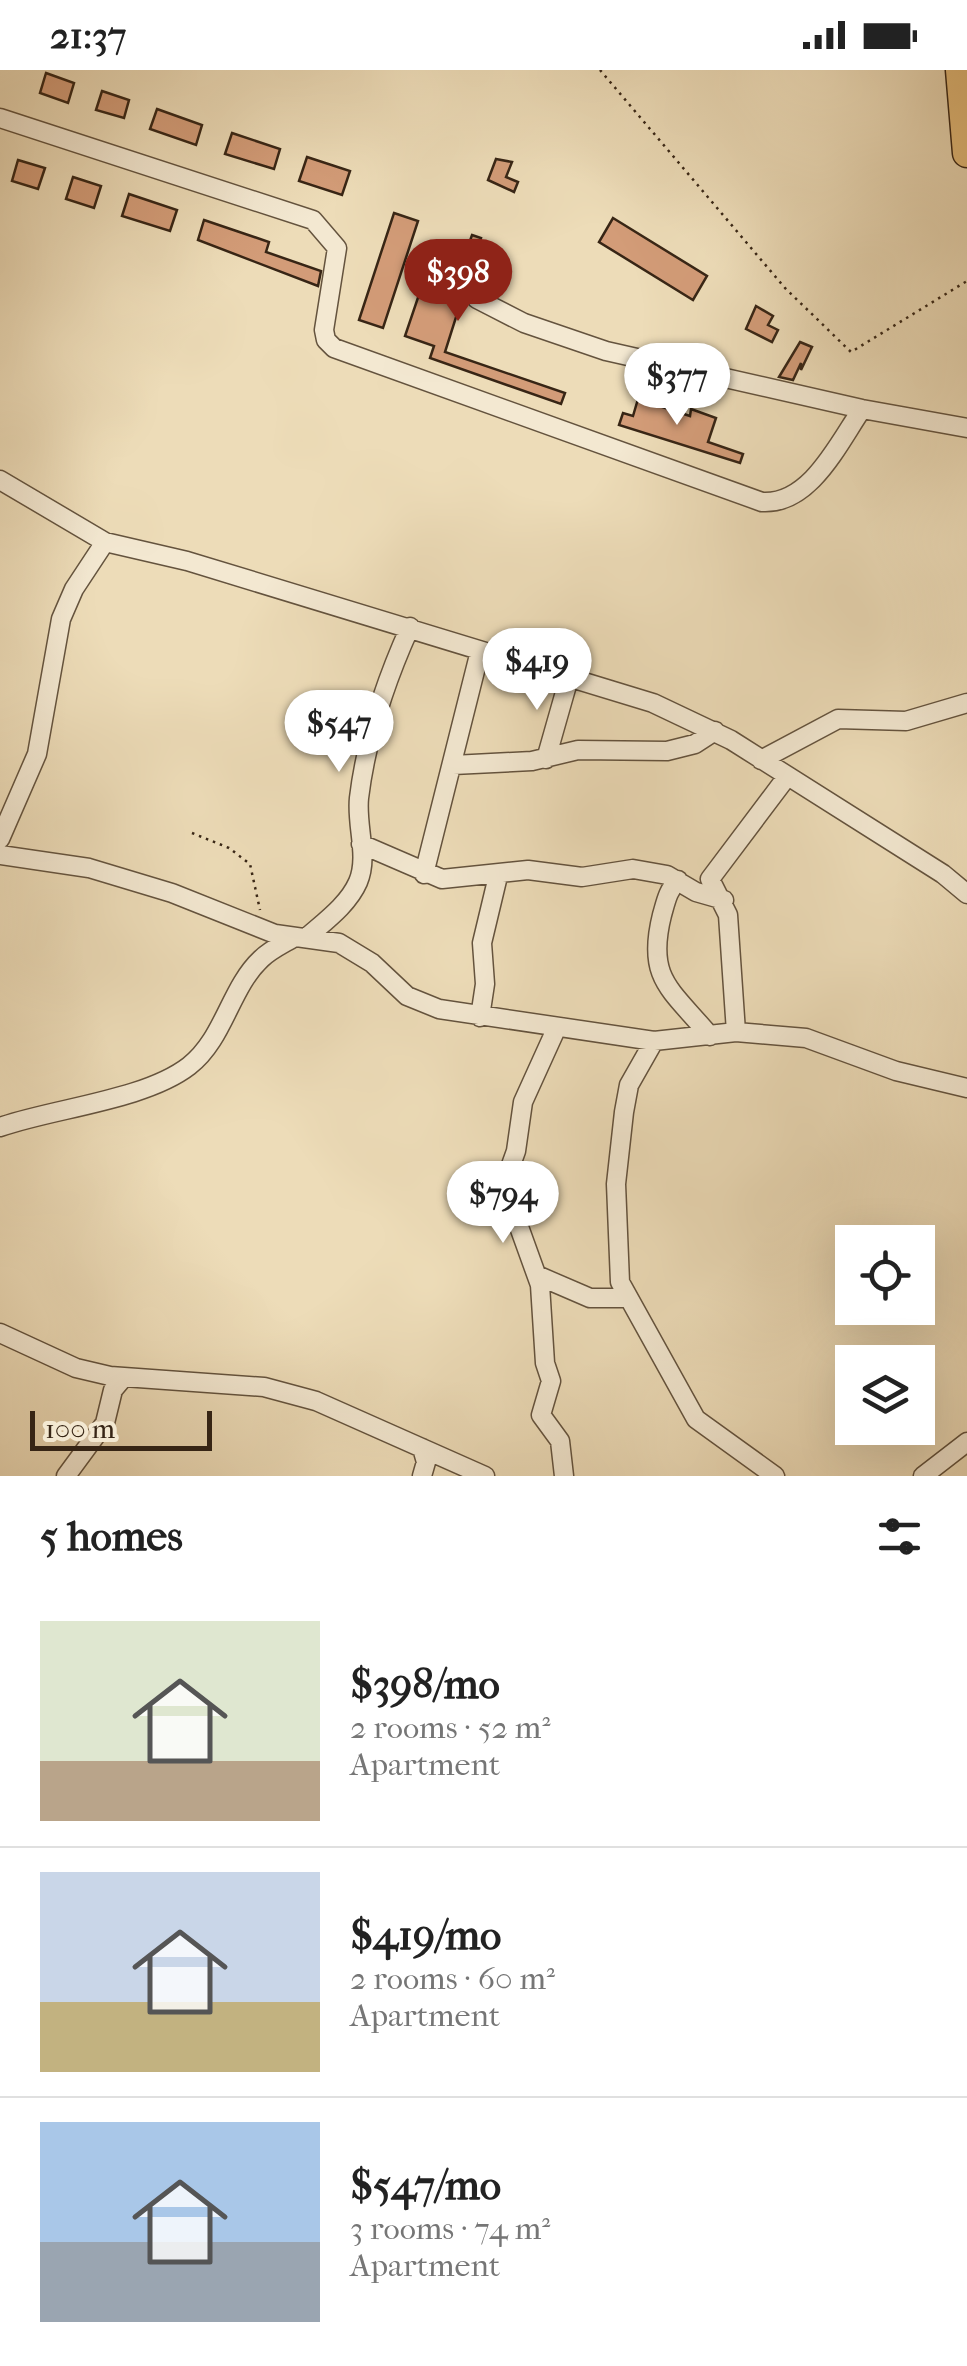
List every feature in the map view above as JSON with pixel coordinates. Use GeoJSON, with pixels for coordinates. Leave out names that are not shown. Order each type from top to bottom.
{"type":"FeatureCollection","features":[{"type":"Feature","properties":{"kind":"highway"},"geometry":{"type":"LineString","coordinates":[[960,70],[967,152]]}},
{"type":"Feature","properties":{"kind":"street"},"geometry":{"type":"LineString","coordinates":[[0,118],[313,220],[337,248],[324,330],[326,340],[334,348],[762,502],[791,498],[807,484],[862,410]]}},
{"type":"Feature","properties":{"kind":"street"},"geometry":{"type":"LineString","coordinates":[[477,299],[524,323],[606,351],[862,410],[967,428]]}},
{"type":"Feature","properties":{"kind":"street"},"geometry":{"type":"LineString","coordinates":[[0,480],[105,542],[187,561],[653,703],[715,731],[943,874],[967,894]]}},
{"type":"Feature","properties":{"kind":"street"},"geometry":{"type":"LineString","coordinates":[[0,840],[37,754],[61,619],[74,589],[105,542]]}},
{"type":"Feature","properties":{"kind":"street"},"geometry":{"type":"LineString","coordinates":[[0,1128],[46,1112],[128,1094],[191,1065],[226,1019],[259,960],[336,913],[357,885],[364,863],[359,800],[364,770],[383,696],[410,627]]}},
{"type":"Feature","properties":{"kind":"street"},"geometry":{"type":"LineString","coordinates":[[424,874],[480,651]]}},
{"type":"Feature","properties":{"kind":"street"},"geometry":{"type":"LineString","coordinates":[[546,759],[569,678]]}},
{"type":"Feature","properties":{"kind":"street"},"geometry":{"type":"LineString","coordinates":[[762,760],[838,719],[906,721],[967,703]]}},
{"type":"Feature","properties":{"kind":"street"},"geometry":{"type":"LineString","coordinates":[[453,766],[546,759],[578,750],[667,751],[695,744],[715,731]]}},
{"type":"Feature","properties":{"kind":"street"},"geometry":{"type":"LineString","coordinates":[[736,1032],[724,900],[710,879],[786,778]]}},
{"type":"Feature","properties":{"kind":"street"},"geometry":{"type":"LineString","coordinates":[[361,844],[442,879],[528,870],[582,876],[633,869],[678,880],[696,892],[724,900]]}},
{"type":"Feature","properties":{"kind":"street"},"geometry":{"type":"LineString","coordinates":[[0,855],[122,877],[264,929],[354,949],[419,1002],[480,1016],[654,1041],[736,1032],[806,1038],[926,1080],[967,1088]]}},
{"type":"Feature","properties":{"kind":"street"},"geometry":{"type":"LineString","coordinates":[[480,1016],[484,929],[498,876]]}},
{"type":"Feature","properties":{"kind":"street"},"geometry":{"type":"LineString","coordinates":[[678,880],[666,896],[656,934],[656,962],[668,987],[710,1036]]}},
{"type":"Feature","properties":{"kind":"street"},"geometry":{"type":"LineString","coordinates":[[557,1028],[523,1102],[516,1151],[506,1178],[509,1199],[539,1276],[547,1346],[545,1363],[551,1380],[541,1415],[560,1441],[564,1476]]}},
{"type":"Feature","properties":{"kind":"street"},"geometry":{"type":"LineString","coordinates":[[654,1041],[629,1085],[624,1112],[616,1184],[620,1282],[696,1419],[775,1476]]}},
{"type":"Feature","properties":{"kind":"street"},"geometry":{"type":"LineString","coordinates":[[539,1276],[590,1298],[627,1298]]}},
{"type":"Feature","properties":{"kind":"street"},"geometry":{"type":"LineString","coordinates":[[0,1333],[76,1368],[124,1377],[264,1387],[344,1410],[478,1475]]}},
{"type":"Feature","properties":{"kind":"street"},"geometry":{"type":"LineString","coordinates":[[66,1476],[105,1423],[110,1396],[124,1377]]}},
{"type":"Feature","properties":{"kind":"street"},"geometry":{"type":"LineString","coordinates":[[924,1476],[967,1442]]}},
{"type":"Feature","properties":{"kind":"street"},"geometry":{"type":"LineString","coordinates":[[422,1448],[426,1462],[422,1476]]}},
{"type":"Feature","properties":{"kind":"path"},"geometry":{"type":"LineString","coordinates":[[600,70],[785,288],[851,352],[967,281]]}},
{"type":"Feature","properties":{"kind":"path"},"geometry":{"type":"LineString","coordinates":[[192,832],[229,848],[250,864],[264,929]]}},
{"type":"Feature","properties":{"kind":"building"},"geometry":{"type":"Polygon","coordinates":[[[46,73],[74,83],[68,103],[40,93],[46,73]]]}},
{"type":"Feature","properties":{"kind":"building"},"geometry":{"type":"Polygon","coordinates":[[[102,91],[129,100],[124,118],[96,110],[102,91]]]}},
{"type":"Feature","properties":{"kind":"building"},"geometry":{"type":"Polygon","coordinates":[[[157,109],[202,125],[196,145],[150,129],[157,109]]]}},
{"type":"Feature","properties":{"kind":"building"},"geometry":{"type":"Polygon","coordinates":[[[232,133],[280,149],[274,169],[225,154],[232,133]]]}},
{"type":"Feature","properties":{"kind":"building"},"geometry":{"type":"Polygon","coordinates":[[[307,157],[350,171],[342,195],[299,181],[307,157]]]}},
{"type":"Feature","properties":{"kind":"building"},"geometry":{"type":"Polygon","coordinates":[[[496,159],[512,162],[506,177],[518,182],[514,192],[488,180],[496,159]]]}},
{"type":"Feature","properties":{"kind":"building"},"geometry":{"type":"Polygon","coordinates":[[[18,160],[45,168],[38,189],[12,181],[18,160]]]}},
{"type":"Feature","properties":{"kind":"building"},"geometry":{"type":"Polygon","coordinates":[[[73,177],[101,186],[94,208],[66,199],[73,177]]]}},
{"type":"Feature","properties":{"kind":"building"},"geometry":{"type":"Polygon","coordinates":[[[129,194],[177,210],[170,231],[122,216],[129,194]]]}},
{"type":"Feature","properties":{"kind":"building"},"geometry":{"type":"Polygon","coordinates":[[[394,213],[418,221],[383,328],[359,320],[394,213]]]}},
{"type":"Feature","properties":{"kind":"building"},"geometry":{"type":"Polygon","coordinates":[[[613,218],[707,276],[693,300],[599,242],[613,218]]]}},
{"type":"Feature","properties":{"kind":"building"},"geometry":{"type":"Polygon","coordinates":[[[204,220],[269,242],[266,252],[321,271],[318,286],[198,240],[204,220]]]}},
{"type":"Feature","properties":{"kind":"building"},"geometry":{"type":"Polygon","coordinates":[[[472,235],[481,238],[445,352],[565,393],[561,404],[430,358],[434,346],[405,336],[429,265],[458,275],[472,235]]]}},
{"type":"Feature","properties":{"kind":"building"},"geometry":{"type":"Polygon","coordinates":[[[756,306],[773,316],[768,325],[778,330],[772,342],[746,329],[756,306]]]}},
{"type":"Feature","properties":{"kind":"building"},"geometry":{"type":"Polygon","coordinates":[[[800,342],[812,347],[801,370],[801,363],[793,380],[779,377],[800,342]]]}},
{"type":"Feature","properties":{"kind":"building"},"geometry":{"type":"Polygon","coordinates":[[[638,399],[690,416],[691,409],[716,418],[708,442],[743,454],[740,463],[619,425],[623,413],[633,416],[638,399]]]}}]}
